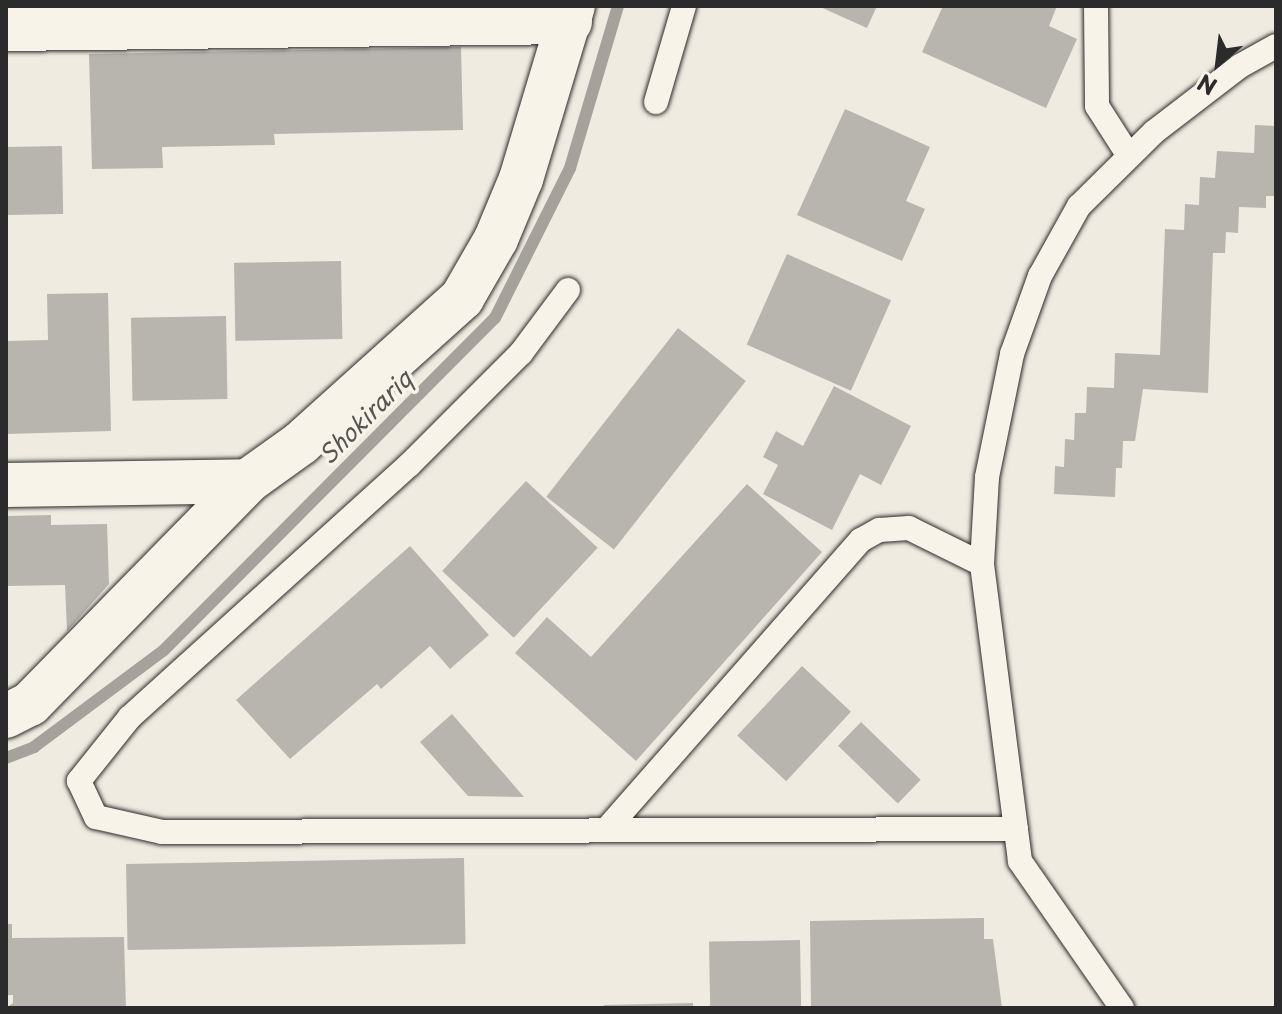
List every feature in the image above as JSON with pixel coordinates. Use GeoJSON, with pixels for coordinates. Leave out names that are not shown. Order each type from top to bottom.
{"type":"FeatureCollection","features":[{"type":"Feature","properties":{"kind":"street"},"geometry":{"type":"LineString","coordinates":[[6,29],[571,14],[521,179],[496,239],[462,298],[301,443],[248,481],[30,704],[6,716]]}},
{"type":"Feature","properties":{"kind":"street"},"geometry":{"type":"LineString","coordinates":[[6,485],[248,481]]}},
{"type":"Feature","properties":{"kind":"lane"},"geometry":{"type":"LineString","coordinates":[[656,102],[684,6]]}},
{"type":"Feature","properties":{"kind":"lane"},"geometry":{"type":"LineString","coordinates":[[1096,6],[1097,106],[1129,156]]}},
{"type":"Feature","properties":{"kind":"lane"},"geometry":{"type":"LineString","coordinates":[[1122,1008],[1020,861],[982,564],[987,477],[1016,341],[1040,276],[1079,206],[1129,156],[1240,66],[1276,46]]}},
{"type":"Feature","properties":{"kind":"lane"},"geometry":{"type":"LineString","coordinates":[[568,290],[498,375],[409,465],[130,717],[79,781],[96,817],[162,832],[1016,829]]}},
{"type":"Feature","properties":{"kind":"lane"},"geometry":{"type":"LineString","coordinates":[[606,830],[861,540],[879,530],[909,528],[982,564]]}},
{"type":"Feature","properties":{"kind":"building"},"geometry":{"type":"Polygon","coordinates":[[[818,6],[877,6],[867,28],[818,6]]]}},
{"type":"Feature","properties":{"kind":"building"},"geometry":{"type":"Polygon","coordinates":[[[943,6],[1057,6],[1049,26],[1077,39],[1046,108],[922,52],[943,6]]]}},
{"type":"Feature","properties":{"kind":"building"},"geometry":{"type":"Polygon","coordinates":[[[461,47],[463,130],[274,134],[275,145],[162,147],[163,168],[92,169],[89,54],[461,47]]]}},
{"type":"Feature","properties":{"kind":"building"},"geometry":{"type":"Polygon","coordinates":[[[845,109],[930,147],[906,201],[925,209],[902,261],[797,215],[845,109]]]}},
{"type":"Feature","properties":{"kind":"building"},"geometry":{"type":"Polygon","coordinates":[[[1255,125],[1276,126],[1276,196],[1266,196],[1266,208],[1239,207],[1238,233],[1226,232],[1225,253],[1213,253],[1208,393],[1143,389],[1135,441],[1123,441],[1122,468],[1116,468],[1115,497],[1054,494],[1055,466],[1064,467],[1065,439],[1074,440],[1075,413],[1086,413],[1087,387],[1114,388],[1115,353],[1160,355],[1165,229],[1184,230],[1185,204],[1199,205],[1200,177],[1215,178],[1217,151],[1254,153],[1255,125]]]}},
{"type":"Feature","properties":{"kind":"building"},"geometry":{"type":"Polygon","coordinates":[[[62,146],[63,214],[7,215],[6,147],[62,146]]]}},
{"type":"Feature","properties":{"kind":"building"},"geometry":{"type":"Polygon","coordinates":[[[787,254],[891,300],[851,391],[747,344],[787,254]]]}},
{"type":"Feature","properties":{"kind":"building"},"geometry":{"type":"Polygon","coordinates":[[[341,261],[342,339],[235,341],[234,263],[341,261]]]}},
{"type":"Feature","properties":{"kind":"building"},"geometry":{"type":"Polygon","coordinates":[[[108,293],[111,431],[6,434],[6,341],[48,340],[47,294],[108,293]]]}},
{"type":"Feature","properties":{"kind":"building"},"geometry":{"type":"Polygon","coordinates":[[[226,316],[227,399],[132,401],[131,318],[226,316]]]}},
{"type":"Feature","properties":{"kind":"building"},"geometry":{"type":"Polygon","coordinates":[[[678,328],[746,381],[614,550],[546,497],[678,328]]]}},
{"type":"Feature","properties":{"kind":"building"},"geometry":{"type":"Polygon","coordinates":[[[834,386],[911,426],[881,485],[860,474],[832,530],[763,494],[778,465],[763,457],[776,431],[803,446],[834,386]]]}},
{"type":"Feature","properties":{"kind":"building"},"geometry":{"type":"Polygon","coordinates":[[[526,481],[598,548],[514,638],[442,571],[526,481]]]}},
{"type":"Feature","properties":{"kind":"building"},"geometry":{"type":"Polygon","coordinates":[[[747,484],[822,552],[636,761],[515,653],[547,617],[591,657],[747,484]]]}},
{"type":"Feature","properties":{"kind":"building"},"geometry":{"type":"Polygon","coordinates":[[[51,515],[51,525],[107,524],[109,584],[67,631],[65,585],[6,586],[6,516],[51,515]]]}},
{"type":"Feature","properties":{"kind":"building"},"geometry":{"type":"Polygon","coordinates":[[[410,546],[489,635],[450,669],[430,646],[381,689],[377,684],[290,759],[236,700],[410,546]]]}},
{"type":"Feature","properties":{"kind":"building"},"geometry":{"type":"Polygon","coordinates":[[[802,666],[851,712],[786,781],[737,735],[802,666]]]}},
{"type":"Feature","properties":{"kind":"building"},"geometry":{"type":"Polygon","coordinates":[[[452,714],[524,797],[468,796],[420,742],[452,714]]]}},
{"type":"Feature","properties":{"kind":"building"},"geometry":{"type":"Polygon","coordinates":[[[861,722],[921,780],[898,803],[838,746],[861,722]]]}},
{"type":"Feature","properties":{"kind":"building"},"geometry":{"type":"Polygon","coordinates":[[[464,858],[466,944],[128,950],[126,864],[464,858]]]}},
{"type":"Feature","properties":{"kind":"building"},"geometry":{"type":"Polygon","coordinates":[[[984,918],[984,939],[993,939],[1002,1008],[811,1008],[810,921],[984,918]]]}},
{"type":"Feature","properties":{"kind":"building"},"geometry":{"type":"Polygon","coordinates":[[[6,924],[12,924],[12,938],[124,937],[126,1008],[6,1008],[13,1003],[13,995],[6,995],[6,924]]]}},
{"type":"Feature","properties":{"kind":"building"},"geometry":{"type":"Polygon","coordinates":[[[800,940],[801,1008],[710,1008],[709,942],[800,940]]]}},
{"type":"Feature","properties":{"kind":"building"},"geometry":{"type":"Polygon","coordinates":[[[693,1003],[693,1008],[604,1008],[604,1005],[693,1003]]]}},
{"type":"Feature","properties":{"kind":"waterway","name":"Shokirariq"},"geometry":{"type":"LineString","coordinates":[[6,758],[34,747],[163,651],[495,318],[570,168],[618,6]]}}]}
